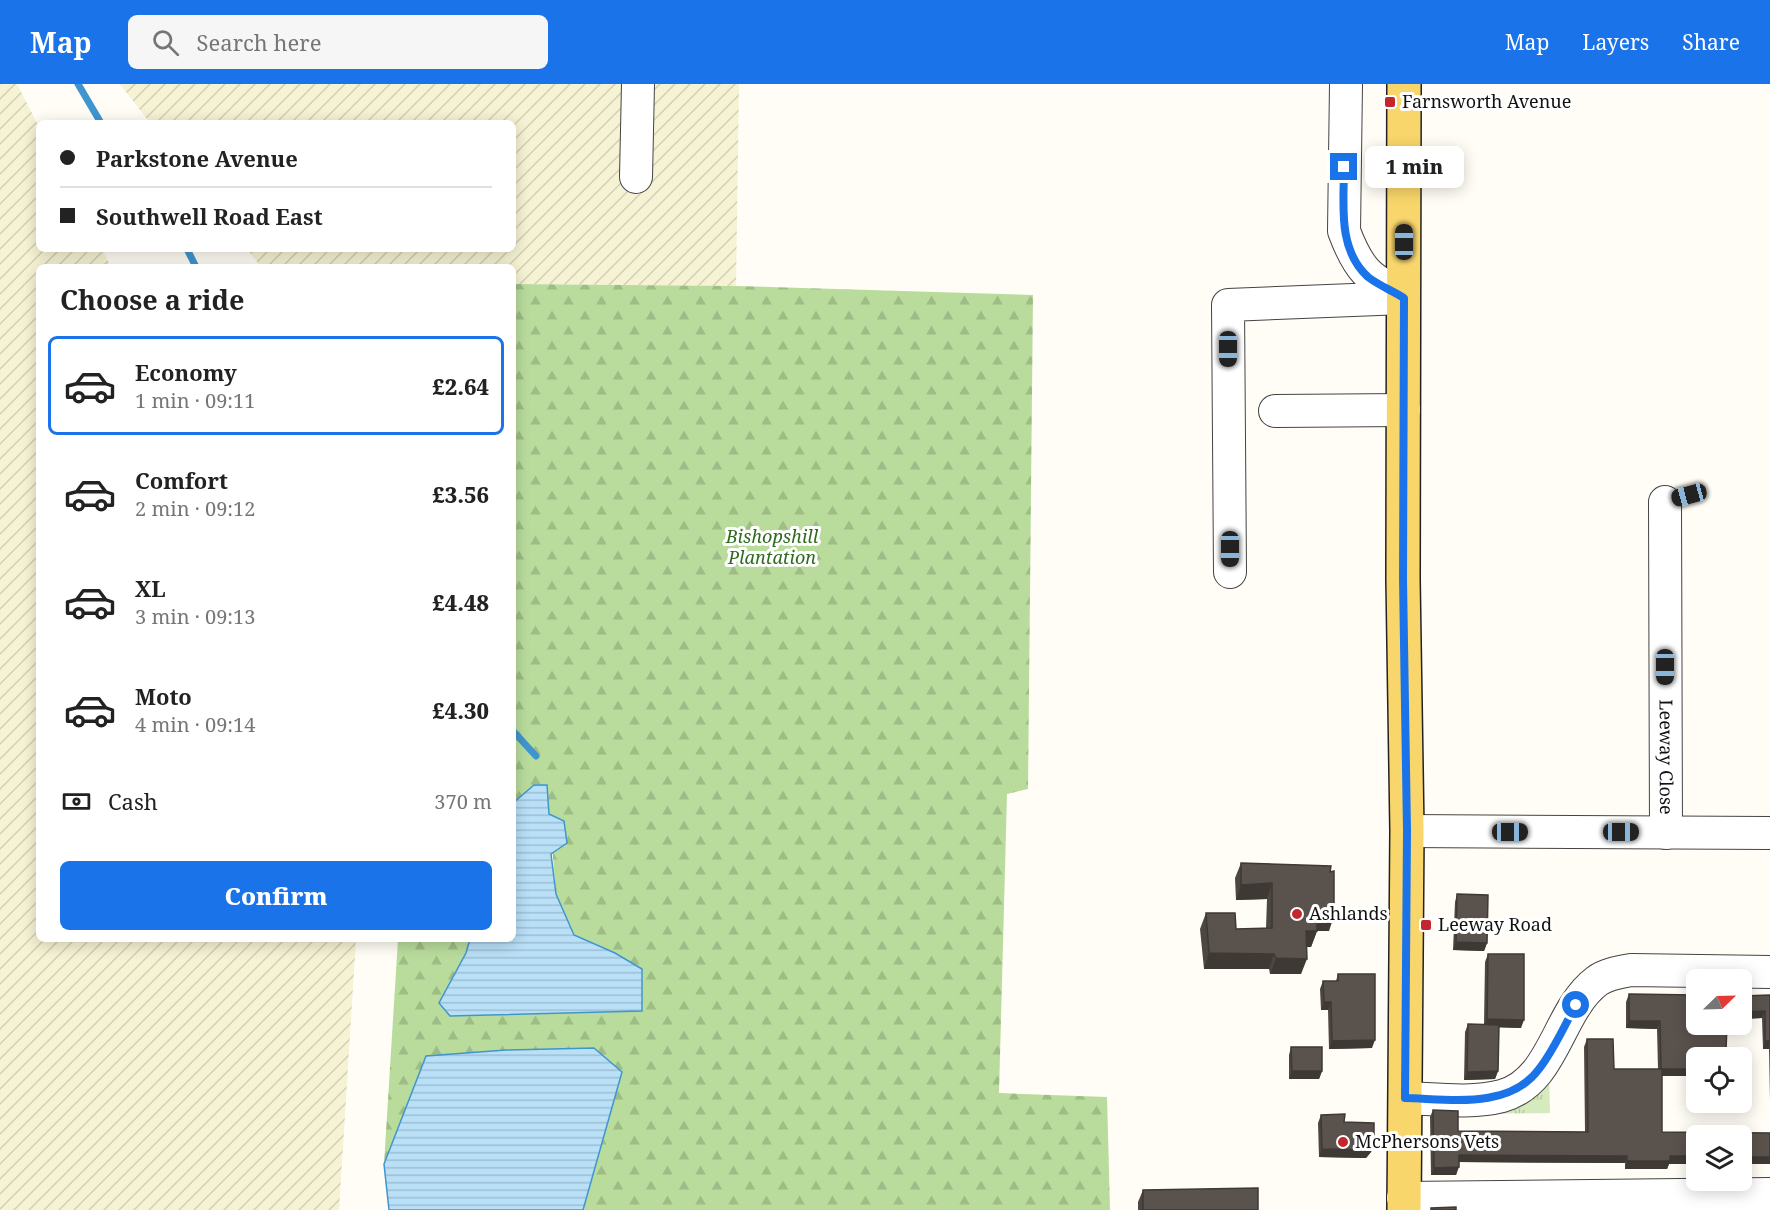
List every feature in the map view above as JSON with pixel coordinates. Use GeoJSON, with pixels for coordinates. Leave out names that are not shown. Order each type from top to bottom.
{"type":"FeatureCollection","features":[{"type":"Feature","properties":{"kind":"main road"},"geometry":{"type":"LineString","coordinates":[[1403,1204],[1407,831],[1403,579],[1404,84]]}},
{"type":"Feature","properties":{"kind":"street"},"geometry":{"type":"LineString","coordinates":[[636,177],[638,84]]}},
{"type":"Feature","properties":{"kind":"street"},"geometry":{"type":"LineString","coordinates":[[1346,84],[1344,231],[1352,254],[1368,276],[1404,298]]}},
{"type":"Feature","properties":{"kind":"street"},"geometry":{"type":"LineString","coordinates":[[1230,572],[1228,305],[1404,298]]}},
{"type":"Feature","properties":{"kind":"street"},"geometry":{"type":"LineString","coordinates":[[1275,411],[1404,410]]}},
{"type":"Feature","properties":{"kind":"street","name":"Leeway Close"},"geometry":{"type":"LineString","coordinates":[[1666,832],[1667,497]]}},
{"type":"Feature","properties":{"kind":"street"},"geometry":{"type":"LineString","coordinates":[[1407,831],[1770,833]]}},
{"type":"Feature","properties":{"kind":"street"},"geometry":{"type":"LineString","coordinates":[[1405,1098],[1475,1099],[1502,1096],[1522,1086],[1539,1070],[1585,992],[1598,980],[1613,974],[1631,970],[1770,972]]}},
{"type":"Feature","properties":{"kind":"street"},"geometry":{"type":"LineString","coordinates":[[1403,1204],[1770,1194]]}},
{"type":"Feature","properties":{"kind":"shaded area"},"geometry":{"type":"Polygon","coordinates":[[[0,84],[17,84],[36,121],[36,252],[104,252],[110,264],[36,264],[36,942],[356,942],[339,1210],[0,1210],[0,84]]]}},
{"type":"Feature","properties":{"kind":"shaded area"},"geometry":{"type":"Polygon","coordinates":[[[120,84],[739,84],[736,286],[516,284],[516,264],[259,264],[249,252],[516,252],[516,120],[148,120],[120,84]]]}},
{"type":"Feature","properties":{"kind":"green space","name":"Bishopshill Plantation"},"geometry":{"type":"Polygon","coordinates":[[[516,284],[736,286],[1033,295],[1028,789],[1007,794],[999,1093],[1107,1097],[1110,1210],[583,1210],[591,1183],[426,1056],[384,1164],[398,942],[469,942],[450,1016],[642,1011],[615,953],[575,936],[556,894],[547,785],[533,786],[516,800],[516,284]]]}},
{"type":"Feature","properties":{"kind":"green space"},"geometry":{"type":"Polygon","coordinates":[[[1549,1072],[1550,1113],[1481,1114],[1549,1072]]]}},
{"type":"Feature","properties":{"kind":"water"},"geometry":{"type":"Polygon","coordinates":[[[534,785],[547,785],[549,814],[564,821],[567,843],[551,854],[556,894],[574,935],[615,953],[642,969],[642,1011],[450,1016],[439,1003],[466,953],[469,942],[516,942],[516,800],[534,785]]]}},
{"type":"Feature","properties":{"kind":"water"},"geometry":{"type":"Polygon","coordinates":[[[594,1048],[622,1072],[583,1210],[389,1210],[384,1164],[426,1056],[506,1050],[594,1048]]]}},
{"type":"Feature","properties":{"kind":"building","name":"Ashlands"},"geometry":{"type":"Polygon","coordinates":[[[1241,863],[1331,866],[1330,872],[1334,871],[1334,916],[1317,915],[1317,931],[1306,931],[1307,959],[1276,958],[1274,954],[1209,953],[1206,913],[1235,913],[1236,929],[1272,928],[1272,883],[1241,885],[1241,863]]]}},
{"type":"Feature","properties":{"kind":"building"},"geometry":{"type":"Polygon","coordinates":[[[1457,894],[1488,895],[1487,943],[1456,942],[1457,894]]]}},
{"type":"Feature","properties":{"kind":"building"},"geometry":{"type":"Polygon","coordinates":[[[1488,954],[1524,954],[1524,1020],[1487,1019],[1488,954]]]}},
{"type":"Feature","properties":{"kind":"building"},"geometry":{"type":"Polygon","coordinates":[[[1338,974],[1375,974],[1375,1040],[1332,1041],[1331,1002],[1324,1002],[1323,981],[1338,981],[1338,974]]]}},
{"type":"Feature","properties":{"kind":"building"},"geometry":{"type":"Polygon","coordinates":[[[1629,994],[1686,995],[1686,1035],[1727,1035],[1726,1047],[1686,1047],[1686,1069],[1662,1069],[1662,1132],[1686,1132],[1686,1156],[1670,1156],[1670,1161],[1627,1161],[1627,1156],[1459,1155],[1459,1167],[1434,1168],[1433,1110],[1458,1111],[1458,1131],[1588,1132],[1587,1039],[1613,1039],[1614,1069],[1661,1069],[1660,1021],[1629,1021],[1629,994]]]}},
{"type":"Feature","properties":{"kind":"building"},"geometry":{"type":"Polygon","coordinates":[[[1770,995],[1770,1041],[1765,1041],[1765,1011],[1752,1012],[1752,996],[1770,995]]]}},
{"type":"Feature","properties":{"kind":"building"},"geometry":{"type":"Polygon","coordinates":[[[1468,1024],[1499,1025],[1498,1071],[1467,1072],[1468,1024]]]}},
{"type":"Feature","properties":{"kind":"building"},"geometry":{"type":"Polygon","coordinates":[[[1291,1047],[1322,1047],[1322,1071],[1292,1071],[1291,1047]]]}},
{"type":"Feature","properties":{"kind":"building","name":"McPhersons Vets"},"geometry":{"type":"Polygon","coordinates":[[[1345,1114],[1344,1122],[1374,1123],[1374,1144],[1369,1150],[1322,1149],[1321,1115],[1345,1114]]]}},
{"type":"Feature","properties":{"kind":"building"},"geometry":{"type":"Polygon","coordinates":[[[1752,1133],[1770,1133],[1770,1157],[1752,1157],[1752,1133]]]}},
{"type":"Feature","properties":{"kind":"building"},"geometry":{"type":"Polygon","coordinates":[[[1258,1188],[1258,1210],[1143,1210],[1143,1190],[1258,1188]]]}},
{"type":"Feature","properties":{"kind":"building"},"geometry":{"type":"Polygon","coordinates":[[[1456,1207],[1456,1210],[1431,1210],[1431,1208],[1456,1207]]]}},
{"type":"Feature","properties":{"kind":"waterway"},"geometry":{"type":"LineString","coordinates":[[78,84],[99,120]]}},
{"type":"Feature","properties":{"kind":"waterway"},"geometry":{"type":"LineString","coordinates":[[188,252],[194,264]]}},
{"type":"Feature","properties":{"kind":"waterway"},"geometry":{"type":"LineString","coordinates":[[516,734],[536,756]]}},
{"type":"Feature","properties":{"kind":"place","name":"Farnsworth Avenue"},"geometry":{"type":"Point","coordinates":[1390,102]}},
{"type":"Feature","properties":{"kind":"place","name":"Ashlands"},"geometry":{"type":"Point","coordinates":[1297,914]}},
{"type":"Feature","properties":{"kind":"place","name":"Leeway Road"},"geometry":{"type":"Point","coordinates":[1426,925]}},
{"type":"Feature","properties":{"kind":"place","name":"McPhersons Vets"},"geometry":{"type":"Point","coordinates":[1343,1142]}},
{"type":"Feature","properties":{"kind":"route"},"geometry":{"type":"LineString","coordinates":[[1344,167],[1344,231],[1352,254],[1368,276],[1404,298],[1403,579],[1407,831],[1405,1098],[1475,1099],[1502,1096],[1522,1086],[1539,1070],[1576,1005]]}}]}
